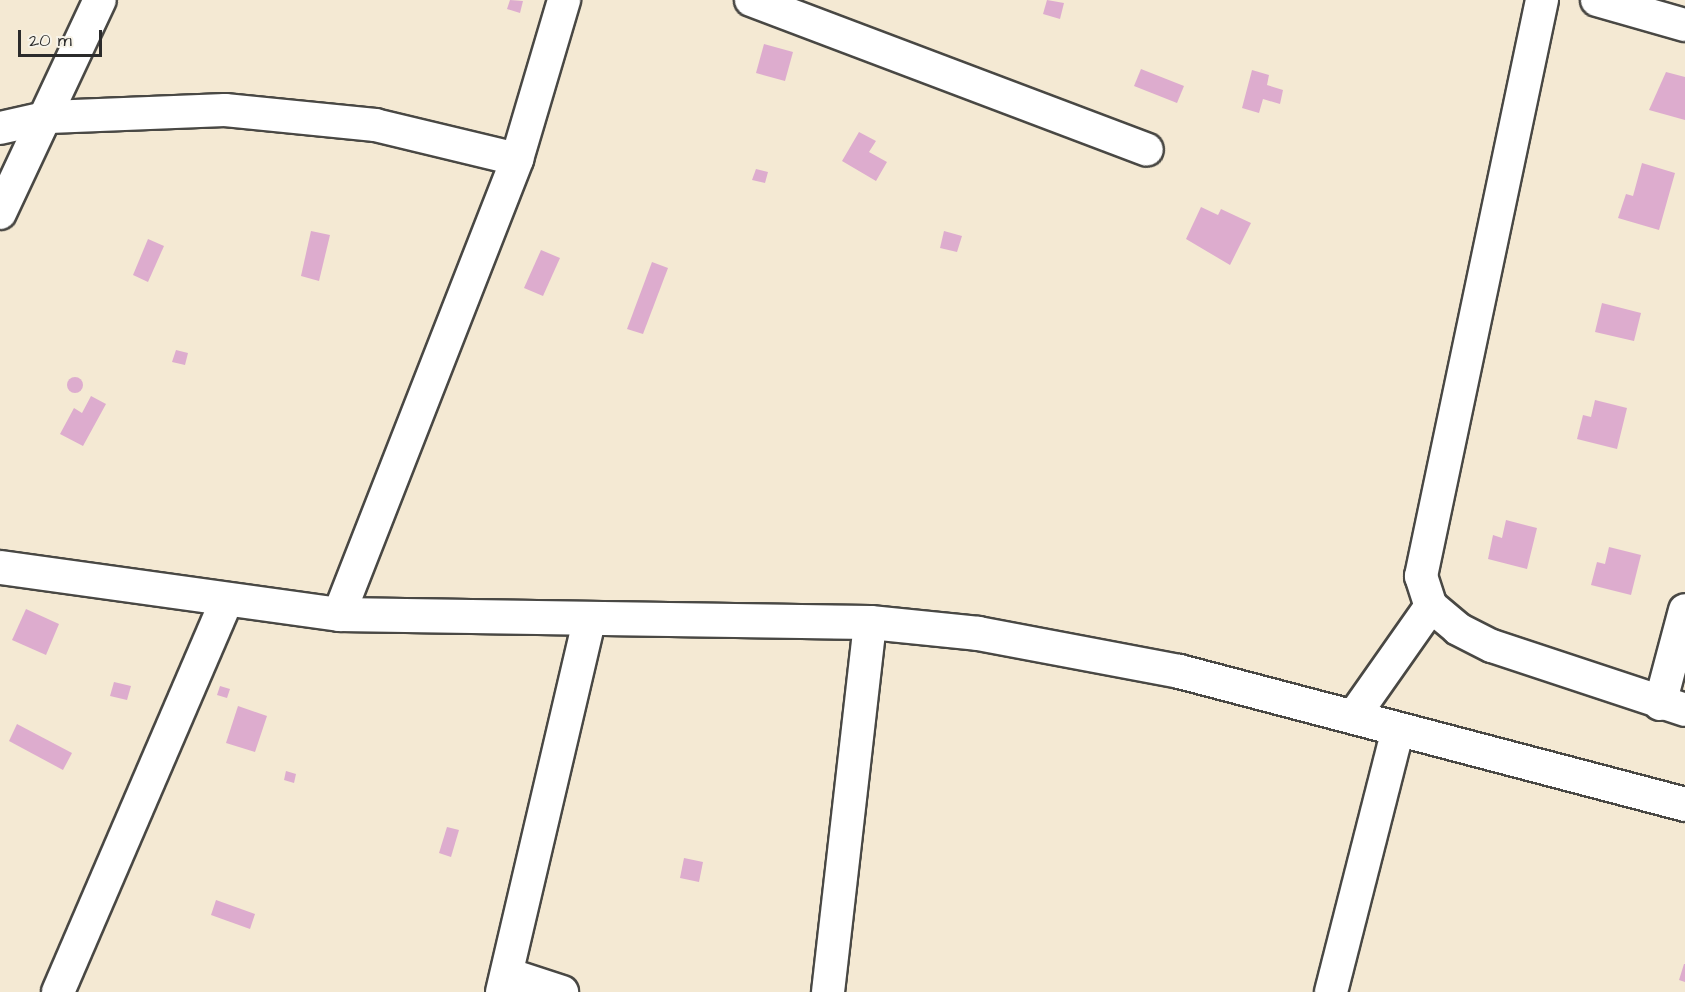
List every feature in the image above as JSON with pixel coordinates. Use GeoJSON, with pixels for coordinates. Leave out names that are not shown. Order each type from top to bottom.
{"type":"FeatureCollection","features":[{"type":"Feature","properties":{"kind":"street"},"geometry":{"type":"LineString","coordinates":[[0,213],[49,117],[100,0]]}},
{"type":"Feature","properties":{"kind":"street"},"geometry":{"type":"LineString","coordinates":[[339,614],[517,159],[564,0]]}},
{"type":"Feature","properties":{"kind":"street"},"geometry":{"type":"LineString","coordinates":[[751,0],[1147,150]]}},
{"type":"Feature","properties":{"kind":"street"},"geometry":{"type":"LineString","coordinates":[[1542,0],[1424,548],[1421,576],[1431,606],[1458,629],[1492,646],[1672,707],[1685,610]]}},
{"type":"Feature","properties":{"kind":"street"},"geometry":{"type":"LineString","coordinates":[[1597,0],[1685,25]]}},
{"type":"Feature","properties":{"kind":"street"},"geometry":{"type":"LineString","coordinates":[[0,128],[49,117],[225,110],[375,125],[517,159]]}},
{"type":"Feature","properties":{"kind":"street"},"geometry":{"type":"LineString","coordinates":[[0,567],[226,601],[339,614],[589,621],[870,622],[1070,648],[1353,717],[1685,804]]}},
{"type":"Feature","properties":{"kind":"street"},"geometry":{"type":"LineString","coordinates":[[58,992],[226,601]]}},
{"type":"Feature","properties":{"kind":"street"},"geometry":{"type":"LineString","coordinates":[[1353,717],[1431,606]]}},
{"type":"Feature","properties":{"kind":"street"},"geometry":{"type":"LineString","coordinates":[[562,992],[504,983],[589,621]]}},
{"type":"Feature","properties":{"kind":"street"},"geometry":{"type":"LineString","coordinates":[[828,992],[870,622]]}},
{"type":"Feature","properties":{"kind":"street"},"geometry":{"type":"LineString","coordinates":[[1331,992],[1398,729]]}},
{"type":"Feature","properties":{"kind":"building"},"geometry":{"type":"Polygon","coordinates":[[[510,0],[523,1],[520,13],[507,9],[510,0]]]}},
{"type":"Feature","properties":{"kind":"building"},"geometry":{"type":"Polygon","coordinates":[[[1047,0],[1064,3],[1060,19],[1043,14],[1047,0]]]}},
{"type":"Feature","properties":{"kind":"building"},"geometry":{"type":"Polygon","coordinates":[[[764,44],[793,52],[785,81],[756,73],[764,44]]]}},
{"type":"Feature","properties":{"kind":"building"},"geometry":{"type":"Polygon","coordinates":[[[1141,69],[1184,86],[1177,103],[1134,86],[1141,69]]]}},
{"type":"Feature","properties":{"kind":"building"},"geometry":{"type":"Polygon","coordinates":[[[1252,70],[1269,75],[1267,85],[1283,90],[1280,104],[1263,99],[1259,113],[1242,108],[1252,70]]]}},
{"type":"Feature","properties":{"kind":"building"},"geometry":{"type":"Polygon","coordinates":[[[1666,72],[1685,77],[1685,120],[1649,110],[1666,72]]]}},
{"type":"Feature","properties":{"kind":"building"},"geometry":{"type":"Polygon","coordinates":[[[859,132],[876,141],[869,152],[887,162],[876,181],[842,161],[859,132]]]}},
{"type":"Feature","properties":{"kind":"building"},"geometry":{"type":"Polygon","coordinates":[[[1642,163],[1675,173],[1659,230],[1618,218],[1626,194],[1633,196],[1642,163]]]}},
{"type":"Feature","properties":{"kind":"building"},"geometry":{"type":"Polygon","coordinates":[[[756,169],[768,172],[765,183],[752,180],[756,169]]]}},
{"type":"Feature","properties":{"kind":"building"},"geometry":{"type":"Polygon","coordinates":[[[1201,207],[1218,215],[1221,209],[1251,223],[1230,265],[1186,239],[1201,207]]]}},
{"type":"Feature","properties":{"kind":"building"},"geometry":{"type":"Polygon","coordinates":[[[311,231],[330,235],[319,281],[301,276],[311,231]]]}},
{"type":"Feature","properties":{"kind":"building"},"geometry":{"type":"Polygon","coordinates":[[[944,231],[962,236],[957,252],[940,248],[944,231]]]}},
{"type":"Feature","properties":{"kind":"building"},"geometry":{"type":"Polygon","coordinates":[[[148,239],[164,246],[148,282],[133,275],[148,239]]]}},
{"type":"Feature","properties":{"kind":"building"},"geometry":{"type":"Polygon","coordinates":[[[541,250],[560,258],[543,296],[524,288],[541,250]]]}},
{"type":"Feature","properties":{"kind":"building"},"geometry":{"type":"Polygon","coordinates":[[[652,262],[668,268],[643,334],[627,329],[652,262]]]}},
{"type":"Feature","properties":{"kind":"building"},"geometry":{"type":"Polygon","coordinates":[[[1602,303],[1641,313],[1634,341],[1595,332],[1602,303]]]}},
{"type":"Feature","properties":{"kind":"building"},"geometry":{"type":"Polygon","coordinates":[[[176,350],[188,353],[185,365],[172,362],[176,350]]]}},
{"type":"Feature","properties":{"kind":"building"},"geometry":{"type":"Polygon","coordinates":[[[72,377],[78,377],[83,385],[81,391],[72,393],[67,388],[67,382],[72,377]]]}},
{"type":"Feature","properties":{"kind":"building"},"geometry":{"type":"Polygon","coordinates":[[[91,396],[106,404],[83,446],[60,434],[74,408],[82,413],[91,396]]]}},
{"type":"Feature","properties":{"kind":"building"},"geometry":{"type":"Polygon","coordinates":[[[1595,400],[1627,408],[1617,449],[1577,439],[1583,415],[1591,417],[1595,400]]]}},
{"type":"Feature","properties":{"kind":"building"},"geometry":{"type":"Polygon","coordinates":[[[1506,520],[1537,528],[1527,569],[1488,559],[1493,535],[1502,538],[1506,520]]]}},
{"type":"Feature","properties":{"kind":"building"},"geometry":{"type":"Polygon","coordinates":[[[1609,547],[1641,555],[1631,595],[1591,585],[1597,562],[1605,564],[1609,547]]]}},
{"type":"Feature","properties":{"kind":"building"},"geometry":{"type":"Polygon","coordinates":[[[26,609],[59,624],[46,655],[12,640],[26,609]]]}},
{"type":"Feature","properties":{"kind":"building"},"geometry":{"type":"Polygon","coordinates":[[[114,682],[131,686],[127,700],[110,696],[114,682]]]}},
{"type":"Feature","properties":{"kind":"building"},"geometry":{"type":"Polygon","coordinates":[[[220,686],[230,689],[227,698],[217,695],[220,686]]]}},
{"type":"Feature","properties":{"kind":"building"},"geometry":{"type":"Polygon","coordinates":[[[238,706],[267,716],[255,752],[226,743],[238,706]]]}},
{"type":"Feature","properties":{"kind":"building"},"geometry":{"type":"Polygon","coordinates":[[[17,724],[72,753],[63,770],[9,741],[17,724]]]}},
{"type":"Feature","properties":{"kind":"building"},"geometry":{"type":"Polygon","coordinates":[[[286,771],[296,774],[294,783],[284,780],[286,771]]]}},
{"type":"Feature","properties":{"kind":"building"},"geometry":{"type":"Polygon","coordinates":[[[447,827],[459,830],[451,857],[439,853],[447,827]]]}},
{"type":"Feature","properties":{"kind":"building"},"geometry":{"type":"Polygon","coordinates":[[[684,858],[703,862],[699,882],[680,878],[684,858]]]}},
{"type":"Feature","properties":{"kind":"building"},"geometry":{"type":"Polygon","coordinates":[[[216,900],[255,914],[250,929],[211,915],[216,900]]]}},
{"type":"Feature","properties":{"kind":"building"},"geometry":{"type":"Polygon","coordinates":[[[1685,964],[1685,982],[1679,980],[1685,964]]]}}]}
